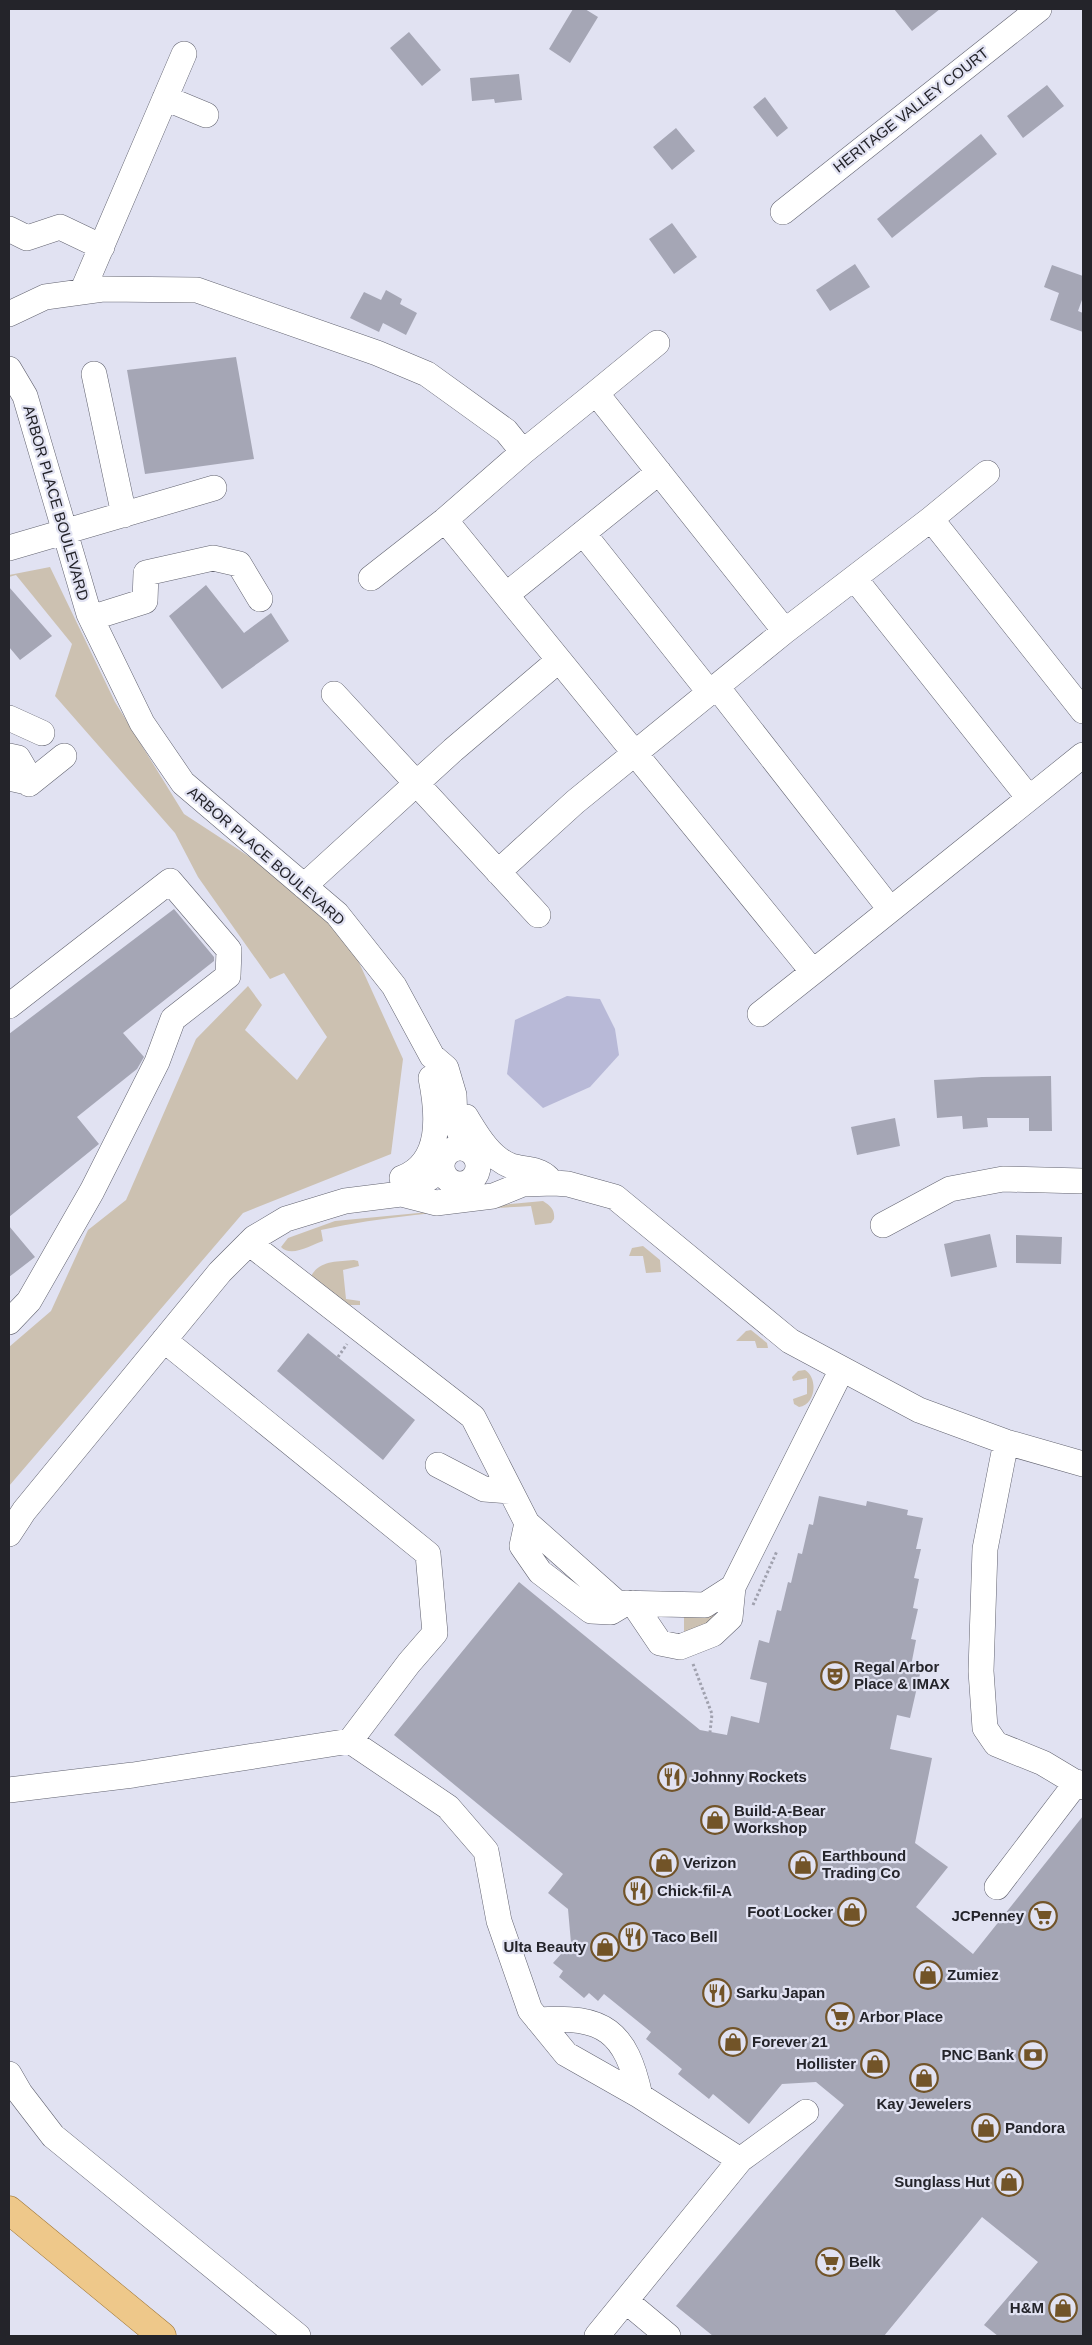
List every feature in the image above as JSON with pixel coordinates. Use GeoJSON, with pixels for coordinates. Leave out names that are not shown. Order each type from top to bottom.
{"type":"FeatureCollection","features":[{"type":"Feature","properties":{"kind":"main road"},"geometry":{"type":"LineString","coordinates":[[9,2210],[162,2336]]}},
{"type":"Feature","properties":{"kind":"street","name":"HERITAGE VALLEY COURT"},"geometry":{"type":"LineString","coordinates":[[783,212],[1039,9]]}},
{"type":"Feature","properties":{"kind":"street"},"geometry":{"type":"LineString","coordinates":[[82,292],[184,54]]}},
{"type":"Feature","properties":{"kind":"street"},"geometry":{"type":"LineString","coordinates":[[165,98],[206,115]]}},
{"type":"Feature","properties":{"kind":"street"},"geometry":{"type":"LineString","coordinates":[[9,229],[27,238],[60,227],[102,246]]}},
{"type":"Feature","properties":{"kind":"street"},"geometry":{"type":"LineString","coordinates":[[9,314],[45,297],[103,289],[197,290],[377,353],[426,374],[506,431],[523,452]]}},
{"type":"Feature","properties":{"kind":"street"},"geometry":{"type":"LineString","coordinates":[[370,578],[445,520],[523,452],[657,342]]}},
{"type":"Feature","properties":{"kind":"street","name":"ARBOR PLACE BOULEVARD"},"geometry":{"type":"LineString","coordinates":[[9,369],[25,396],[91,618],[142,723],[183,784],[337,914],[394,986],[432,1067],[460,1166]]}},
{"type":"Feature","properties":{"kind":"street"},"geometry":{"type":"LineString","coordinates":[[94,374],[124,515]]}},
{"type":"Feature","properties":{"kind":"street"},"geometry":{"type":"LineString","coordinates":[[596,393],[785,631]]}},
{"type":"Feature","properties":{"kind":"street"},"geometry":{"type":"LineString","coordinates":[[506,596],[659,472]]}},
{"type":"Feature","properties":{"kind":"street"},"geometry":{"type":"LineString","coordinates":[[498,872],[575,802],[635,753],[785,631],[855,579],[987,473]]}},
{"type":"Feature","properties":{"kind":"street"},"geometry":{"type":"LineString","coordinates":[[9,548],[214,488]]}},
{"type":"Feature","properties":{"kind":"street"},"geometry":{"type":"LineString","coordinates":[[931,519],[1083,712]]}},
{"type":"Feature","properties":{"kind":"street"},"geometry":{"type":"LineString","coordinates":[[445,520],[812,972]]}},
{"type":"Feature","properties":{"kind":"street"},"geometry":{"type":"LineString","coordinates":[[583,533],[890,909]]}},
{"type":"Feature","properties":{"kind":"street"},"geometry":{"type":"LineString","coordinates":[[91,618],[145,601],[146,573],[213,558],[239,564],[260,599]]}},
{"type":"Feature","properties":{"kind":"street"},"geometry":{"type":"LineString","coordinates":[[855,579],[1029,798]]}},
{"type":"Feature","properties":{"kind":"street"},"geometry":{"type":"LineString","coordinates":[[304,886],[416,784],[558,660]]}},
{"type":"Feature","properties":{"kind":"street"},"geometry":{"type":"LineString","coordinates":[[334,694],[538,914]]}},
{"type":"Feature","properties":{"kind":"street"},"geometry":{"type":"LineString","coordinates":[[9,718],[42,733]]}},
{"type":"Feature","properties":{"kind":"street"},"geometry":{"type":"LineString","coordinates":[[760,1014],[1083,755]]}},
{"type":"Feature","properties":{"kind":"street"},"geometry":{"type":"LineString","coordinates":[[9,756],[18,758],[25,770],[27,782],[19,781]]}},
{"type":"Feature","properties":{"kind":"street"},"geometry":{"type":"LineString","coordinates":[[19,781],[64,756]]}},
{"type":"Feature","properties":{"kind":"street"},"geometry":{"type":"LineString","coordinates":[[9,1006],[170,881],[229,950],[228,976],[173,1019],[157,1062],[92,1191],[29,1301],[9,1322]]}},
{"type":"Feature","properties":{"kind":"street"},"geometry":{"type":"LineString","coordinates":[[367,1199],[374,1186],[413,1174],[430,1154],[436,1132],[437,1106],[432,1067]]}},
{"type":"Feature","properties":{"kind":"street","name":"ARBOR PLACE BOULEVARD"},"geometry":{"type":"LineString","coordinates":[[432,1067],[446,1068],[454,1095],[460,1166]]}},
{"type":"Feature","properties":{"kind":"street"},"geometry":{"type":"LineString","coordinates":[[454,1095],[483,1145],[509,1165],[542,1172],[554,1183]]}},
{"type":"Feature","properties":{"kind":"street"},"geometry":{"type":"LineString","coordinates":[[460,1166],[493,1196]]}},
{"type":"Feature","properties":{"kind":"street"},"geometry":{"type":"LineString","coordinates":[[436,1203],[460,1166]]}},
{"type":"Feature","properties":{"kind":"street"},"geometry":{"type":"LineString","coordinates":[[9,1534],[30,1504],[220,1272],[249,1243],[286,1219],[345,1201],[401,1194],[460,1166],[523,1184],[568,1184],[615,1197],[790,1341],[919,1410],[1006,1442],[1083,1464]]}},
{"type":"Feature","properties":{"kind":"street"},"geometry":{"type":"LineString","coordinates":[[883,1225],[950,1189],[1003,1179],[1083,1181]]}},
{"type":"Feature","properties":{"kind":"street"},"geometry":{"type":"LineString","coordinates":[[401,1194],[436,1203],[493,1196],[523,1184]]}},
{"type":"Feature","properties":{"kind":"street"},"geometry":{"type":"LineString","coordinates":[[249,1243],[473,1417],[527,1524],[522,1546],[540,1572],[591,1610],[611,1612],[630,1603],[706,1605],[733,1588]]}},
{"type":"Feature","properties":{"kind":"street"},"geometry":{"type":"LineString","coordinates":[[164,1340],[428,1554],[435,1633],[409,1663],[350,1741]]}},
{"type":"Feature","properties":{"kind":"street"},"geometry":{"type":"LineString","coordinates":[[630,1603],[660,1643],[680,1648],[713,1634],[730,1618],[733,1588],[842,1369]]}},
{"type":"Feature","properties":{"kind":"street"},"geometry":{"type":"LineString","coordinates":[[997,1887],[1080,1785],[1042,1764],[996,1744],[985,1728],[980,1671],[985,1549],[1006,1442]]}},
{"type":"Feature","properties":{"kind":"street"},"geometry":{"type":"LineString","coordinates":[[438,1465],[484,1489],[510,1491]]}},
{"type":"Feature","properties":{"kind":"street"},"geometry":{"type":"LineString","coordinates":[[9,1790],[133,1775],[350,1741],[448,1808],[486,1851],[499,1921],[530,2010],[566,2054],[640,2096],[740,2160]]}},
{"type":"Feature","properties":{"kind":"street"},"geometry":{"type":"LineString","coordinates":[[538,2020],[568,2018],[584,2020],[616,2038],[627,2052],[634,2067],[640,2096]]}},
{"type":"Feature","properties":{"kind":"street"},"geometry":{"type":"LineString","coordinates":[[9,2074],[20,2093],[53,2136],[298,2336]]}},
{"type":"Feature","properties":{"kind":"street"},"geometry":{"type":"LineString","coordinates":[[597,2336],[740,2160],[806,2112]]}},
{"type":"Feature","properties":{"kind":"street"},"geometry":{"type":"LineString","coordinates":[[626,2301],[668,2336]]}},
{"type":"Feature","properties":{"kind":"shaded area"},"geometry":{"type":"Polygon","coordinates":[[[50,567],[115,702],[184,814],[337,914],[403,1059],[391,1154],[243,1213],[9,1486],[9,1347],[51,1311],[88,1230],[126,1200],[196,1039],[248,986],[262,1005],[245,1030],[297,1080],[327,1037],[284,973],[270,979],[198,877],[175,833],[55,696],[72,644],[16,575],[9,577],[9,575],[50,567]]]}},
{"type":"Feature","properties":{"kind":"shaded area"},"geometry":{"type":"Polygon","coordinates":[[[543,1201],[553,1211],[554,1219],[551,1223],[535,1225],[531,1206],[452,1211],[373,1220],[321,1230],[323,1241],[307,1248],[290,1251],[281,1247],[288,1238],[335,1221],[543,1201]]]}},
{"type":"Feature","properties":{"kind":"shaded area"},"geometry":{"type":"Polygon","coordinates":[[[643,1246],[660,1260],[661,1272],[646,1273],[643,1256],[629,1256],[632,1248],[643,1246]]]}},
{"type":"Feature","properties":{"kind":"shaded area"},"geometry":{"type":"Polygon","coordinates":[[[358,1261],[359,1266],[343,1270],[346,1299],[360,1301],[360,1305],[347,1305],[311,1276],[324,1264],[358,1261]]]}},
{"type":"Feature","properties":{"kind":"shaded area"},"geometry":{"type":"Polygon","coordinates":[[[751,1330],[767,1343],[768,1348],[757,1348],[755,1341],[736,1341],[746,1331],[751,1330]]]}},
{"type":"Feature","properties":{"kind":"shaded area"},"geometry":{"type":"Polygon","coordinates":[[[805,1370],[812,1379],[813,1391],[809,1402],[799,1407],[794,1404],[793,1399],[807,1394],[807,1378],[793,1381],[792,1377],[798,1371],[805,1370]]]}},
{"type":"Feature","properties":{"kind":"shaded area"},"geometry":{"type":"Polygon","coordinates":[[[716,1614],[718,1619],[684,1632],[684,1617],[716,1614]]]}},
{"type":"Feature","properties":{"kind":"water"},"geometry":{"type":"Polygon","coordinates":[[[567,996],[600,999],[615,1029],[619,1055],[590,1087],[543,1108],[507,1074],[515,1020],[567,996]]]}},
{"type":"Feature","properties":{"kind":"building"},"geometry":{"type":"Polygon","coordinates":[[[573,9],[585,9],[598,17],[570,63],[549,49],[573,9]]]}},
{"type":"Feature","properties":{"kind":"building"},"geometry":{"type":"Polygon","coordinates":[[[894,9],[940,9],[912,31],[894,9]]]}},
{"type":"Feature","properties":{"kind":"building"},"geometry":{"type":"Polygon","coordinates":[[[409,32],[441,70],[422,86],[390,48],[409,32]]]}},
{"type":"Feature","properties":{"kind":"building"},"geometry":{"type":"Polygon","coordinates":[[[519,74],[522,100],[495,103],[494,99],[472,101],[470,78],[519,74]]]}},
{"type":"Feature","properties":{"kind":"building"},"geometry":{"type":"Polygon","coordinates":[[[1047,85],[1064,106],[1023,138],[1007,116],[1047,85]]]}},
{"type":"Feature","properties":{"kind":"building"},"geometry":{"type":"Polygon","coordinates":[[[765,97],[788,128],[777,137],[753,107],[765,97]]]}},
{"type":"Feature","properties":{"kind":"building"},"geometry":{"type":"Polygon","coordinates":[[[676,128],[695,151],[672,170],[653,147],[676,128]]]}},
{"type":"Feature","properties":{"kind":"building"},"geometry":{"type":"Polygon","coordinates":[[[981,134],[997,154],[892,238],[877,219],[981,134]]]}},
{"type":"Feature","properties":{"kind":"building"},"geometry":{"type":"Polygon","coordinates":[[[672,223],[697,257],[674,274],[649,239],[672,223]]]}},
{"type":"Feature","properties":{"kind":"building"},"geometry":{"type":"Polygon","coordinates":[[[855,264],[870,287],[830,311],[816,290],[855,264]]]}},
{"type":"Feature","properties":{"kind":"building"},"geometry":{"type":"Polygon","coordinates":[[[1052,265],[1083,276],[1083,297],[1078,311],[1083,313],[1083,332],[1050,320],[1059,293],[1044,287],[1052,265]]]}},
{"type":"Feature","properties":{"kind":"building"},"geometry":{"type":"Polygon","coordinates":[[[386,290],[402,299],[400,304],[417,313],[406,335],[383,323],[379,332],[350,318],[364,292],[381,300],[386,290]]]}},
{"type":"Feature","properties":{"kind":"building"},"geometry":{"type":"Polygon","coordinates":[[[236,357],[254,459],[145,474],[127,370],[236,357]]]}},
{"type":"Feature","properties":{"kind":"building"},"geometry":{"type":"Polygon","coordinates":[[[206,585],[244,633],[271,613],[289,641],[222,689],[169,616],[206,585]]]}},
{"type":"Feature","properties":{"kind":"building"},"geometry":{"type":"Polygon","coordinates":[[[9,587],[52,636],[20,660],[9,647],[9,587]]]}},
{"type":"Feature","properties":{"kind":"building"},"geometry":{"type":"Polygon","coordinates":[[[174,909],[214,957],[214,961],[123,1033],[144,1057],[137,1069],[77,1117],[99,1144],[9,1217],[9,1034],[174,909]]]}},
{"type":"Feature","properties":{"kind":"building"},"geometry":{"type":"Polygon","coordinates":[[[1051,1076],[1052,1131],[1029,1131],[1029,1118],[987,1118],[988,1127],[963,1129],[962,1116],[937,1118],[934,1080],[1051,1076]]]}},
{"type":"Feature","properties":{"kind":"building"},"geometry":{"type":"Polygon","coordinates":[[[895,1118],[900,1146],[857,1155],[851,1127],[895,1118]]]}},
{"type":"Feature","properties":{"kind":"building"},"geometry":{"type":"Polygon","coordinates":[[[9,1226],[35,1257],[9,1277],[9,1226]]]}},
{"type":"Feature","properties":{"kind":"building"},"geometry":{"type":"Polygon","coordinates":[[[990,1234],[997,1267],[951,1277],[944,1244],[990,1234]]]}},
{"type":"Feature","properties":{"kind":"building"},"geometry":{"type":"Polygon","coordinates":[[[1016,1235],[1062,1237],[1061,1264],[1016,1263],[1016,1235]]]}},
{"type":"Feature","properties":{"kind":"building"},"geometry":{"type":"Polygon","coordinates":[[[308,1333],[415,1420],[383,1460],[277,1371],[308,1333]]]}},
{"type":"Feature","properties":{"kind":"building"},"geometry":{"type":"Polygon","coordinates":[[[819,1496],[866,1506],[867,1501],[908,1510],[907,1515],[923,1518],[916,1549],[921,1549],[914,1578],[919,1579],[913,1608],[918,1609],[911,1639],[916,1640],[910,1671],[920,1674],[910,1718],[897,1715],[890,1749],[932,1758],[915,1843],[948,1867],[916,1907],[973,1954],[1083,1816],[1083,2336],[998,2336],[984,2325],[1038,2262],[982,2217],[884,2336],[713,2336],[676,2306],[844,2105],[816,2082],[782,2084],[749,2124],[713,2094],[709,2099],[678,2074],[682,2069],[646,2039],[651,2032],[604,1994],[598,2001],[589,1993],[584,1998],[559,1977],[563,1971],[553,1963],[571,1943],[568,1909],[548,1893],[563,1874],[394,1735],[519,1582],[700,1730],[727,1735],[731,1716],[759,1723],[767,1683],[750,1679],[759,1640],[769,1643],[777,1610],[781,1611],[788,1582],[791,1583],[798,1553],[802,1554],[809,1524],[813,1525],[819,1496]]]}},
{"type":"Feature","properties":{"kind":"place","name":"Regal Arbor Place & IMAX"},"geometry":{"type":"Point","coordinates":[835,1676]}},
{"type":"Feature","properties":{"kind":"place","name":"Johnny Rockets"},"geometry":{"type":"Point","coordinates":[672,1777]}},
{"type":"Feature","properties":{"kind":"place","name":"Build-A-Bear Workshop"},"geometry":{"type":"Point","coordinates":[715,1820]}},
{"type":"Feature","properties":{"kind":"place","name":"Verizon"},"geometry":{"type":"Point","coordinates":[664,1863]}},
{"type":"Feature","properties":{"kind":"place","name":"Earthbound Trading Co"},"geometry":{"type":"Point","coordinates":[803,1865]}},
{"type":"Feature","properties":{"kind":"place","name":"Chick-fil-A"},"geometry":{"type":"Point","coordinates":[638,1891]}},
{"type":"Feature","properties":{"kind":"place","name":"Foot Locker"},"geometry":{"type":"Point","coordinates":[852,1912]}},
{"type":"Feature","properties":{"kind":"place","name":"JCPenney"},"geometry":{"type":"Point","coordinates":[1043,1916]}},
{"type":"Feature","properties":{"kind":"place","name":"Taco Bell"},"geometry":{"type":"Point","coordinates":[633,1937]}},
{"type":"Feature","properties":{"kind":"place","name":"Ulta Beauty"},"geometry":{"type":"Point","coordinates":[605,1947]}},
{"type":"Feature","properties":{"kind":"place","name":"Zumiez"},"geometry":{"type":"Point","coordinates":[928,1975]}},
{"type":"Feature","properties":{"kind":"place","name":"Sarku Japan"},"geometry":{"type":"Point","coordinates":[717,1993]}},
{"type":"Feature","properties":{"kind":"place","name":"Arbor Place"},"geometry":{"type":"Point","coordinates":[840,2017]}},
{"type":"Feature","properties":{"kind":"place","name":"Forever 21"},"geometry":{"type":"Point","coordinates":[733,2042]}},
{"type":"Feature","properties":{"kind":"place","name":"PNC Bank"},"geometry":{"type":"Point","coordinates":[1033,2055]}},
{"type":"Feature","properties":{"kind":"place","name":"Hollister"},"geometry":{"type":"Point","coordinates":[875,2064]}},
{"type":"Feature","properties":{"kind":"place","name":"Kay Jewelers"},"geometry":{"type":"Point","coordinates":[924,2078]}},
{"type":"Feature","properties":{"kind":"place","name":"Pandora"},"geometry":{"type":"Point","coordinates":[986,2128]}},
{"type":"Feature","properties":{"kind":"place","name":"Sunglass Hut"},"geometry":{"type":"Point","coordinates":[1009,2182]}},
{"type":"Feature","properties":{"kind":"place","name":"Belk"},"geometry":{"type":"Point","coordinates":[830,2262]}},
{"type":"Feature","properties":{"kind":"place","name":"H&M"},"geometry":{"type":"Point","coordinates":[1063,2308]}}]}
